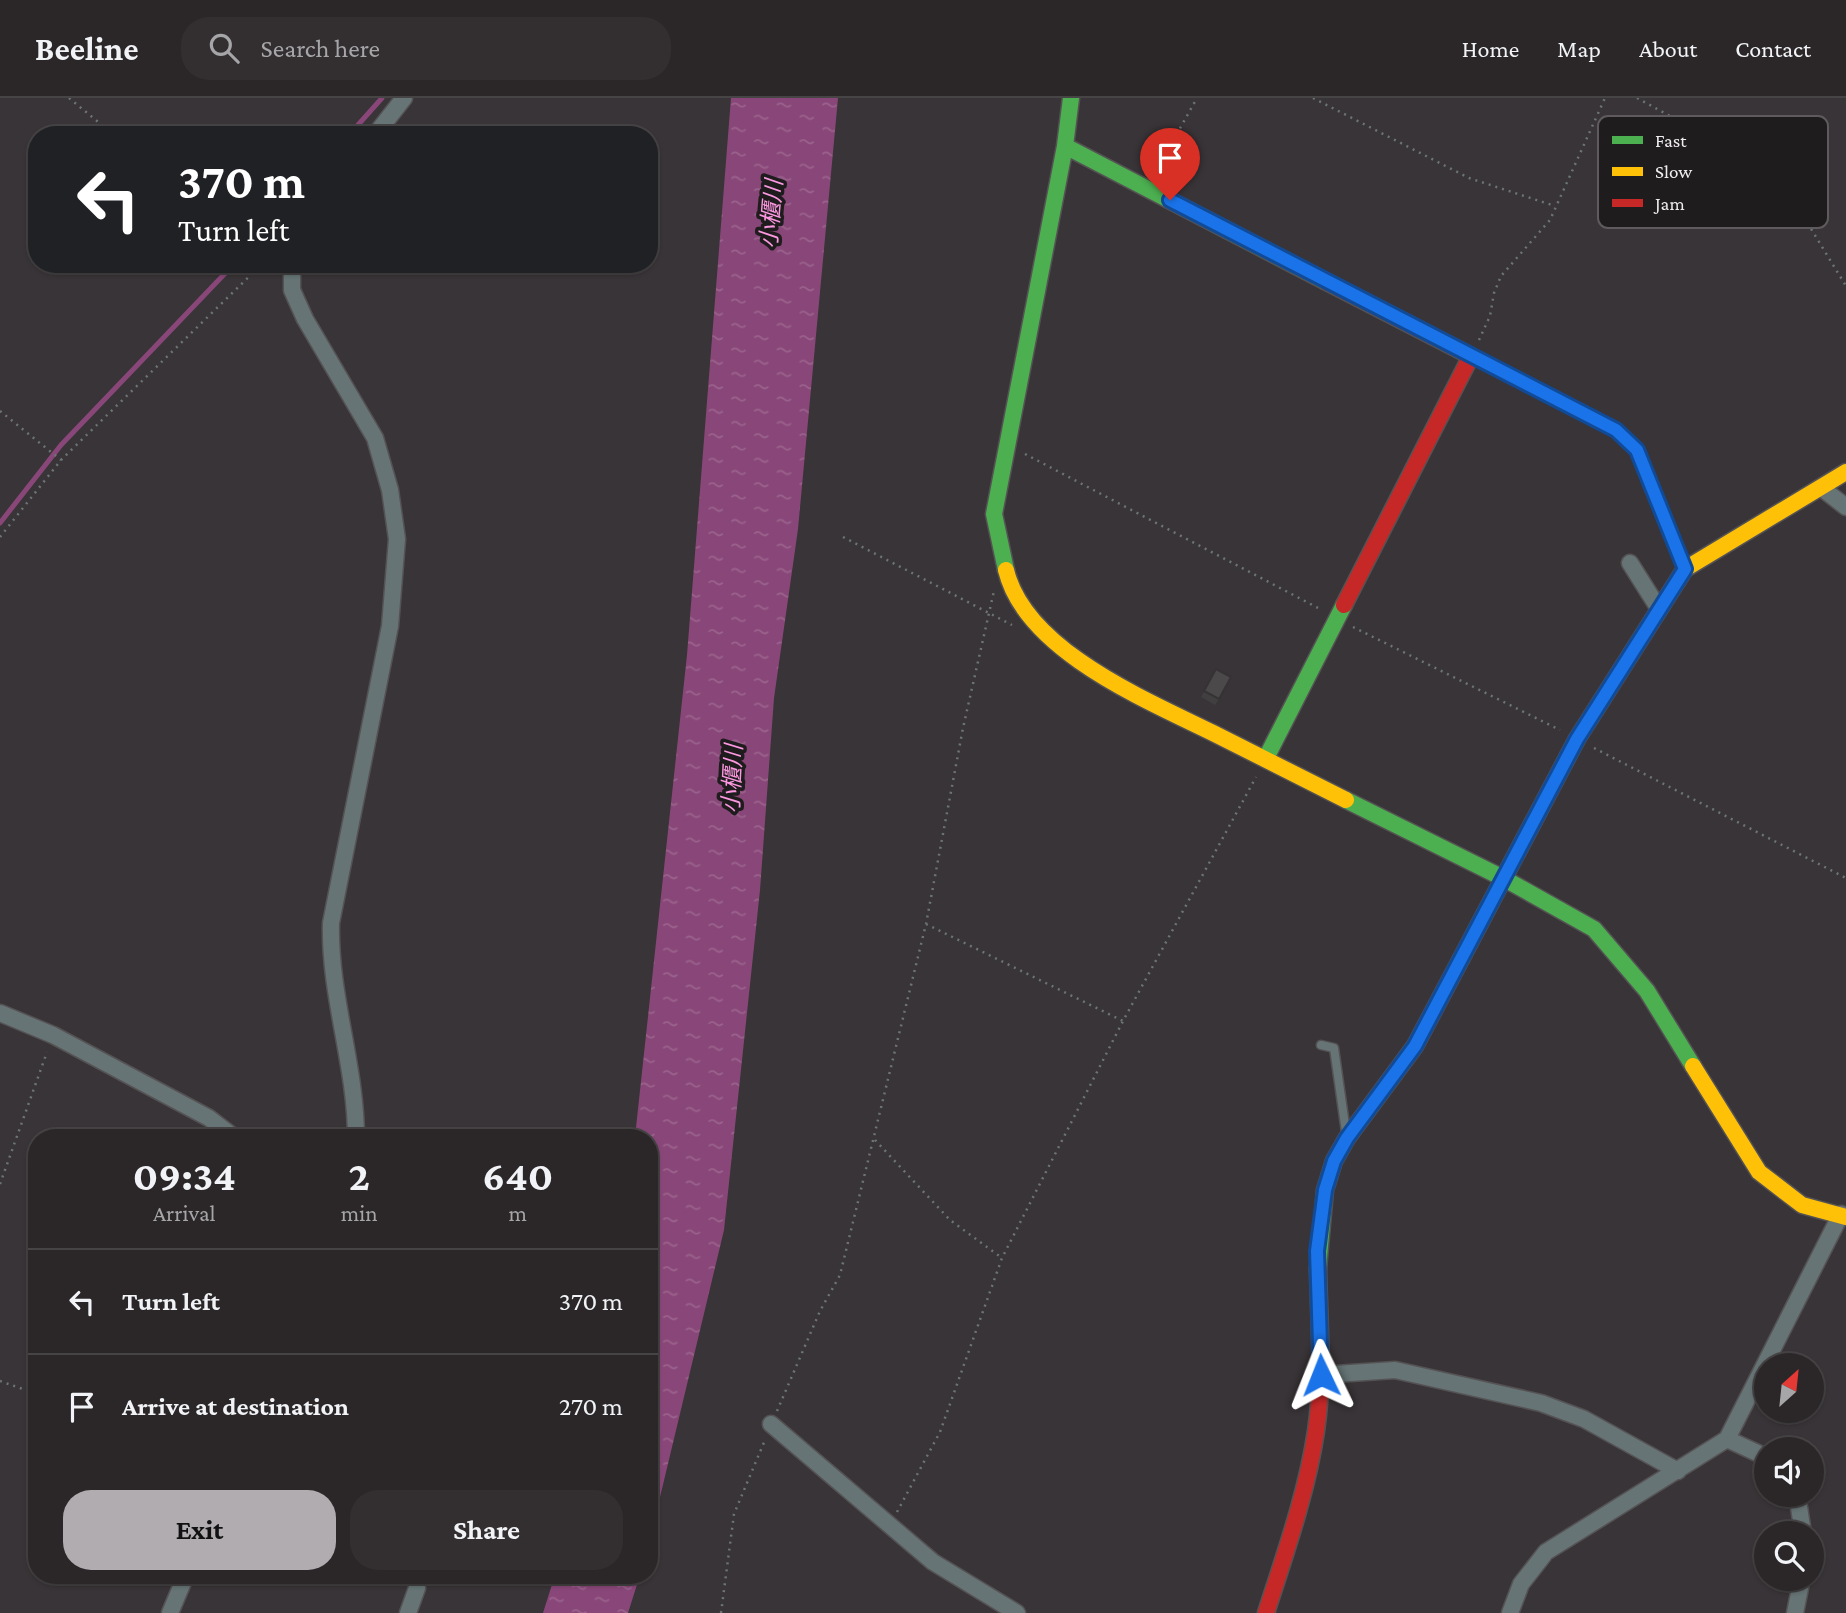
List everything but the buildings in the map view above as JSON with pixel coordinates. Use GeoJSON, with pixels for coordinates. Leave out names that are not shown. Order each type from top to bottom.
{"type":"FeatureCollection","features":[{"type":"Feature","properties":{"kind":"street"},"geometry":{"type":"LineString","coordinates":[[382,126],[404,98]]}},
{"type":"Feature","properties":{"kind":"street"},"geometry":{"type":"LineString","coordinates":[[1071,98],[1065,146],[994,514],[1009,581],[1035,622],[1062,649],[1112,682],[1576,917],[1604,938],[1647,991],[1759,1172],[1771,1184],[1802,1205],[1843,1215],[1727,1439],[1546,1552],[1521,1584],[1510,1613]]}},
{"type":"Feature","properties":{"kind":"street"},"geometry":{"type":"LineString","coordinates":[[1065,146],[1471,356],[1266,758]]}},
{"type":"Feature","properties":{"kind":"street"},"geometry":{"type":"LineString","coordinates":[[292,273],[292,290],[305,319],[375,438],[390,490],[397,539],[390,626],[331,923],[332,959],[349,1066],[355,1129]]}},
{"type":"Feature","properties":{"kind":"street"},"geometry":{"type":"LineString","coordinates":[[1266,1613],[1313,1446],[1321,1375],[1317,1251],[1325,1190],[1334,1161],[1347,1138],[1415,1046],[1577,739],[1685,569],[1823,489],[1846,472]]}},
{"type":"Feature","properties":{"kind":"street"},"geometry":{"type":"LineString","coordinates":[[1823,489],[1846,507]]}},
{"type":"Feature","properties":{"kind":"street"},"geometry":{"type":"LineString","coordinates":[[1630,563],[1659,609]]}},
{"type":"Feature","properties":{"kind":"street"},"geometry":{"type":"LineString","coordinates":[[0,1013],[53,1035],[209,1118],[223,1129]]}},
{"type":"Feature","properties":{"kind":"street"},"geometry":{"type":"LineString","coordinates":[[1321,1375],[1395,1370],[1541,1403],[1584,1419],[1678,1471]]}},
{"type":"Feature","properties":{"kind":"street"},"geometry":{"type":"LineString","coordinates":[[771,1424],[933,1562],[1017,1613]]}},
{"type":"Feature","properties":{"kind":"street"},"geometry":{"type":"LineString","coordinates":[[1727,1439],[1754,1451]]}},
{"type":"Feature","properties":{"kind":"street"},"geometry":{"type":"LineString","coordinates":[[170,1613],[182,1584]]}},
{"type":"Feature","properties":{"kind":"street"},"geometry":{"type":"LineString","coordinates":[[408,1613],[417,1588]]}},
{"type":"Feature","properties":{"kind":"street"},"geometry":{"type":"LineString","coordinates":[[1795,1613],[1799,1591]]}},
{"type":"Feature","properties":{"kind":"lane"},"geometry":{"type":"LineString","coordinates":[[1471,356],[1616,430],[1628,440],[1637,450],[1685,569]]}},
{"type":"Feature","properties":{"kind":"lane"},"geometry":{"type":"LineString","coordinates":[[1321,1045],[1334,1048],[1347,1138]]}},
{"type":"Feature","properties":{"kind":"path"},"geometry":{"type":"LineString","coordinates":[[69,98],[103,126]]}},
{"type":"Feature","properties":{"kind":"path"},"geometry":{"type":"LineString","coordinates":[[1146,188],[1197,98]]}},
{"type":"Feature","properties":{"kind":"path"},"geometry":{"type":"LineString","coordinates":[[1313,98],[1469,178],[1556,206]]}},
{"type":"Feature","properties":{"kind":"path"},"geometry":{"type":"LineString","coordinates":[[1471,356],[1490,316],[1494,293],[1502,276],[1550,220],[1605,98]]}},
{"type":"Feature","properties":{"kind":"path"},"geometry":{"type":"LineString","coordinates":[[1637,98],[1671,116]]}},
{"type":"Feature","properties":{"kind":"path"},"geometry":{"type":"LineString","coordinates":[[1811,228],[1846,286]]}},
{"type":"Feature","properties":{"kind":"path"},"geometry":{"type":"LineString","coordinates":[[0,537],[61,460],[253,273]]}},
{"type":"Feature","properties":{"kind":"path"},"geometry":{"type":"LineString","coordinates":[[0,411],[61,460]]}},
{"type":"Feature","properties":{"kind":"path"},"geometry":{"type":"LineString","coordinates":[[1009,446],[1336,618],[1846,878]]}},
{"type":"Feature","properties":{"kind":"path"},"geometry":{"type":"LineString","coordinates":[[843,537],[1013,625]]}},
{"type":"Feature","properties":{"kind":"path"},"geometry":{"type":"LineString","coordinates":[[720,1613],[734,1514],[820,1311],[840,1275],[876,1140],[926,924],[962,729],[994,590]]}},
{"type":"Feature","properties":{"kind":"path"},"geometry":{"type":"LineString","coordinates":[[891,1524],[940,1432],[1002,1258],[1123,1021],[1266,758]]}},
{"type":"Feature","properties":{"kind":"path"},"geometry":{"type":"LineString","coordinates":[[926,924],[1123,1021]]}},
{"type":"Feature","properties":{"kind":"path"},"geometry":{"type":"LineString","coordinates":[[0,1184],[53,1035]]}},
{"type":"Feature","properties":{"kind":"path"},"geometry":{"type":"LineString","coordinates":[[876,1140],[950,1220],[1002,1258]]}},
{"type":"Feature","properties":{"kind":"path"},"geometry":{"type":"LineString","coordinates":[[0,1381],[28,1391]]}},
{"type":"Feature","properties":{"kind":"water","name":"小櫃川"},"geometry":{"type":"Polygon","coordinates":[[[731,98],[838,98],[798,529],[774,698],[760,890],[724,1230],[658,1505],[658,1129],[636,1129],[687,655],[731,98]]]}},
{"type":"Feature","properties":{"kind":"water"},"geometry":{"type":"Polygon","coordinates":[[[552,1584],[637,1584],[628,1613],[543,1613],[552,1584]]]}},
{"type":"Feature","properties":{"kind":"waterway"},"geometry":{"type":"LineString","coordinates":[[357,126],[382,98]]}},
{"type":"Feature","properties":{"kind":"waterway"},"geometry":{"type":"LineString","coordinates":[[0,523],[61,445],[225,273]]}},
{"type":"Feature","properties":{"kind":"traffic: fast"},"geometry":{"type":"LineString","coordinates":[[1006,570],[994,514],[1065,146],[1071,98]]}},
{"type":"Feature","properties":{"kind":"traffic: fast"},"geometry":{"type":"LineString","coordinates":[[1065,146],[1325,281]]}},
{"type":"Feature","properties":{"kind":"traffic: fast"},"geometry":{"type":"LineString","coordinates":[[1266,758],[1344,605]]}},
{"type":"Feature","properties":{"kind":"traffic: fast"},"geometry":{"type":"LineString","coordinates":[[1346,800],[1503,878],[1594,929],[1647,991],[1693,1066]]}},
{"type":"Feature","properties":{"kind":"traffic: fast"},"geometry":{"type":"LineString","coordinates":[[1318,1269],[1325,1190],[1334,1161],[1347,1138],[1415,1046],[1461,959]]}},
{"type":"Feature","properties":{"kind":"traffic: slow"},"geometry":{"type":"LineString","coordinates":[[1461,959],[1577,739],[1685,569],[1846,472]]}},
{"type":"Feature","properties":{"kind":"traffic: slow"},"geometry":{"type":"LineString","coordinates":[[1006,570],[1018,599],[1037,625],[1062,648],[1092,669],[1155,705],[1346,800]]}},
{"type":"Feature","properties":{"kind":"traffic: slow"},"geometry":{"type":"LineString","coordinates":[[1693,1066],[1759,1172],[1802,1205],[1846,1217]]}},
{"type":"Feature","properties":{"kind":"traffic: jam"},"geometry":{"type":"LineString","coordinates":[[1325,281],[1471,356],[1344,605]]}},
{"type":"Feature","properties":{"kind":"traffic: jam"},"geometry":{"type":"LineString","coordinates":[[1266,1613],[1301,1500],[1316,1431],[1320,1370],[1318,1269]]}},
{"type":"Feature","properties":{"kind":"route"},"geometry":{"type":"LineString","coordinates":[[1170,200],[1616,430],[1637,450],[1685,569],[1577,739],[1415,1046],[1347,1138],[1334,1161],[1325,1190],[1317,1251],[1321,1375]]}}]}
